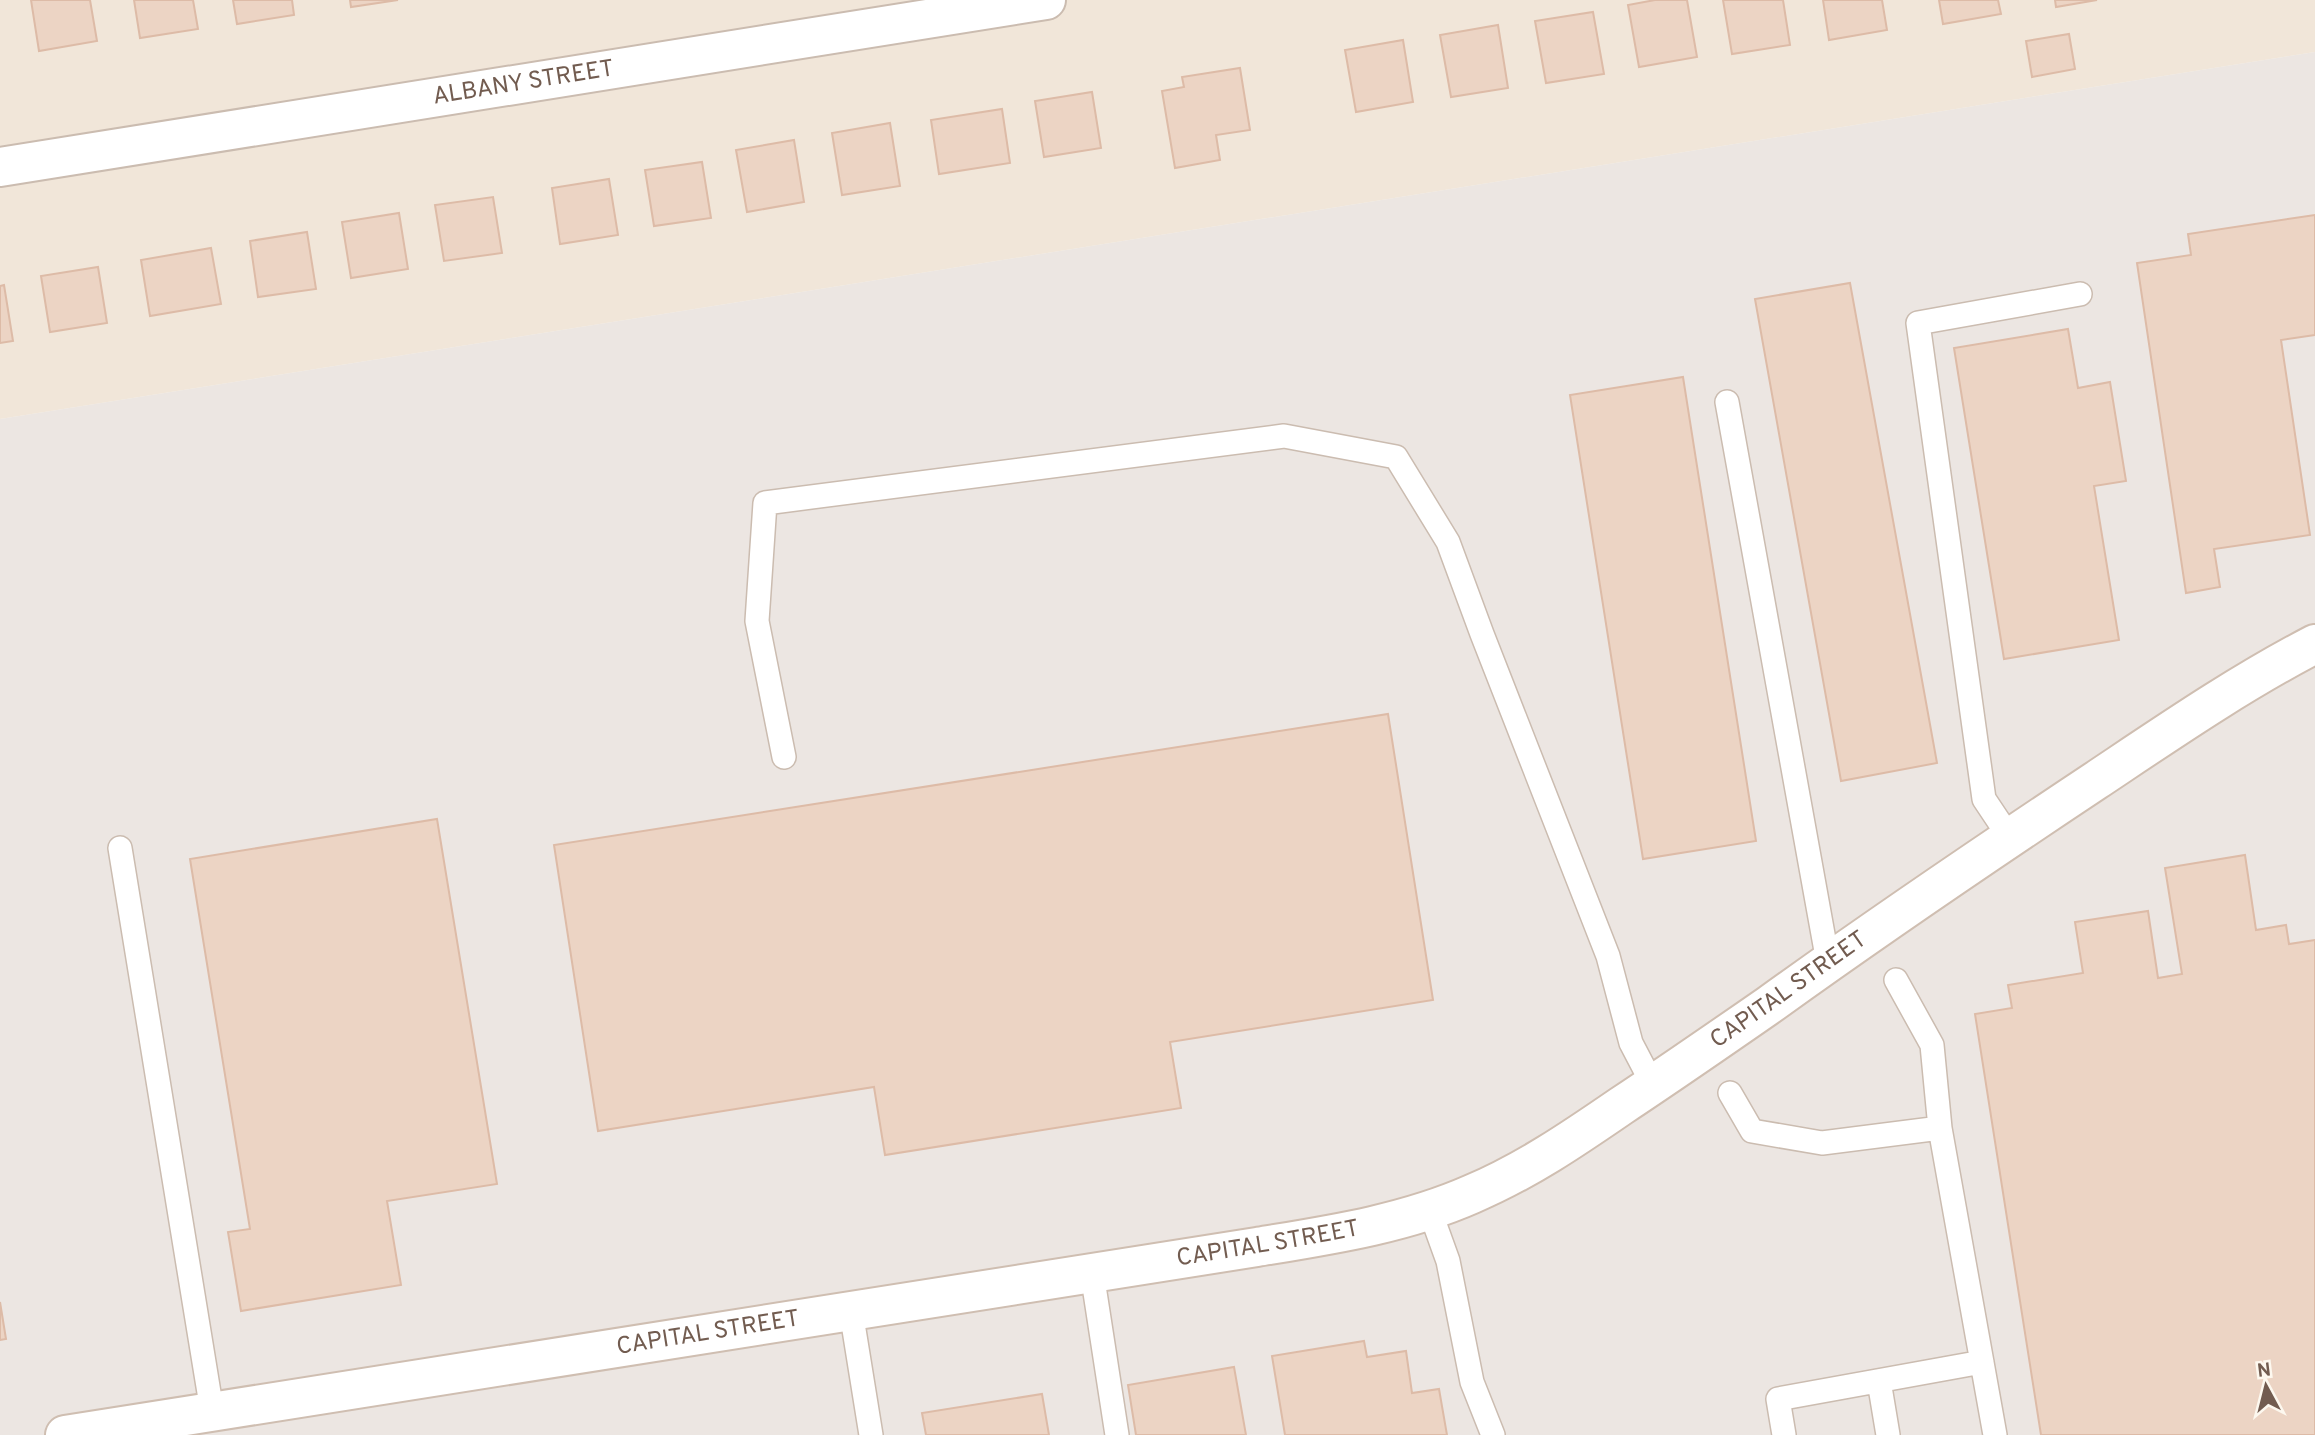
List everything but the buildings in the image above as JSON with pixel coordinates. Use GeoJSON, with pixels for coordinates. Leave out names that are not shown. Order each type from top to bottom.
{"type":"FeatureCollection","features":[{"type":"Feature","properties":{"kind":"street","name":"ALBANY STREET"},"geometry":{"type":"LineString","coordinates":[[0,167],[1046,0]]}},
{"type":"Feature","properties":{"kind":"street","name":"CAPITAL STREET"},"geometry":{"type":"LineString","coordinates":[[65,1435],[1331,1234],[1430,1211],[1523,1170],[1653,1085],[1828,962],[2203,709],[2315,644]]}},
{"type":"Feature","properties":{"kind":"lane"},"geometry":{"type":"LineString","coordinates":[[2010,838],[1983,799],[1918,323],[2080,295]]}},
{"type":"Feature","properties":{"kind":"lane"},"geometry":{"type":"LineString","coordinates":[[1727,402],[1828,962]]}},
{"type":"Feature","properties":{"kind":"lane"},"geometry":{"type":"LineString","coordinates":[[784,757],[757,621],[765,503],[1284,436],[1396,457],[1448,541],[1608,957],[1631,1043],[1653,1085]]}},
{"type":"Feature","properties":{"kind":"lane"},"geometry":{"type":"LineString","coordinates":[[120,848],[212,1411]]}},
{"type":"Feature","properties":{"kind":"lane"},"geometry":{"type":"LineString","coordinates":[[1896,980],[1932,1045],[1940,1128],[1995,1435]]}},
{"type":"Feature","properties":{"kind":"lane"},"geometry":{"type":"LineString","coordinates":[[1730,1093],[1752,1131],[1822,1143],[1940,1128]]}},
{"type":"Feature","properties":{"kind":"lane"},"geometry":{"type":"LineString","coordinates":[[1430,1211],[1448,1261],[1472,1382],[1493,1435]]}},
{"type":"Feature","properties":{"kind":"lane"},"geometry":{"type":"LineString","coordinates":[[1093,1273],[1117,1435]]}},
{"type":"Feature","properties":{"kind":"lane"},"geometry":{"type":"LineString","coordinates":[[851,1311],[870,1435]]}},
{"type":"Feature","properties":{"kind":"lane"},"geometry":{"type":"LineString","coordinates":[[1784,1435],[1778,1399],[1982,1362]]}},
{"type":"Feature","properties":{"kind":"lane"},"geometry":{"type":"LineString","coordinates":[[1878,1381],[1888,1435]]}},
{"type":"Feature","properties":{"kind":"shaded area"},"geometry":{"type":"Polygon","coordinates":[[[0,0],[2315,0],[2315,52],[0,419],[0,0]]]}},
{"type":"Feature","properties":{"kind":"shaded area"},"geometry":{"type":"Polygon","coordinates":[[[2315,52],[2315,1435],[0,1435],[0,419],[2315,52]]]}}]}
